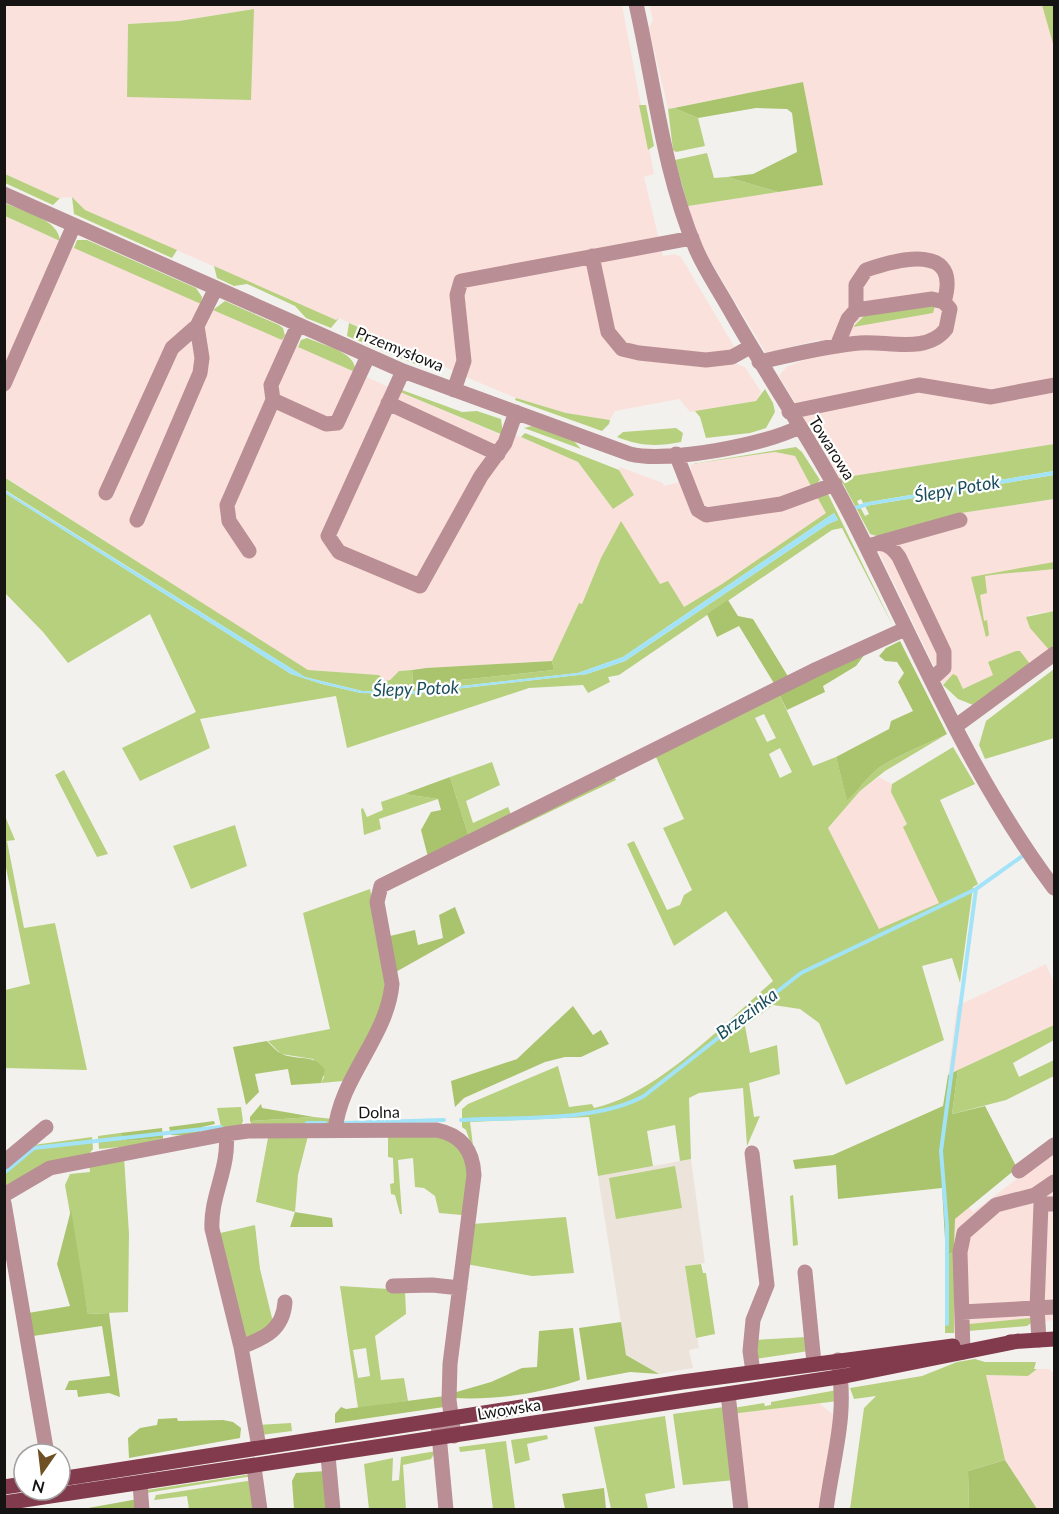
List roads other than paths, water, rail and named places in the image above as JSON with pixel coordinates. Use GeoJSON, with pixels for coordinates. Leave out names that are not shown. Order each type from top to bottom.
{"type":"FeatureCollection","features":[{"type":"Feature","properties":{"kind":"main road","name":"Lwowska"},"geometry":{"type":"LineString","coordinates":[[72,1477],[814,1363],[1047,1339]]}},
{"type":"Feature","properties":{"kind":"main road","name":"Lwowska"},"geometry":{"type":"LineString","coordinates":[[4,1503],[328,1456],[841,1376],[962,1349]]}},
{"type":"Feature","properties":{"kind":"street","name":"Towarowa"},"geometry":{"type":"LineString","coordinates":[[636,4],[676,195],[692,238],[750,347],[838,491],[857,527],[872,545],[905,629],[956,726],[1007,818],[1054,888]]}},
{"type":"Feature","properties":{"kind":"street","name":"Przemysłowa"},"geometry":{"type":"LineString","coordinates":[[4,194],[403,371],[630,454],[649,457],[764,441],[799,427]]}},
{"type":"Feature","properties":{"kind":"street"},"geometry":{"type":"LineString","coordinates":[[4,384],[75,225]]}},
{"type":"Feature","properties":{"kind":"street"},"geometry":{"type":"LineString","coordinates":[[454,390],[464,359],[457,295],[461,281],[692,238]]}},
{"type":"Feature","properties":{"kind":"street"},"geometry":{"type":"LineString","coordinates":[[592,256],[608,332],[622,349],[639,353],[710,360],[732,357],[750,347]]}},
{"type":"Feature","properties":{"kind":"street"},"geometry":{"type":"LineString","coordinates":[[856,310],[856,285],[866,270],[923,258],[936,262],[945,270],[944,302]]}},
{"type":"Feature","properties":{"kind":"street"},"geometry":{"type":"LineString","coordinates":[[105,493],[170,351],[197,326],[216,288]]}},
{"type":"Feature","properties":{"kind":"street"},"geometry":{"type":"LineString","coordinates":[[759,362],[837,346],[876,342],[898,346],[937,338],[946,329],[950,309],[944,302],[932,299],[856,310],[848,319],[837,346]]}},
{"type":"Feature","properties":{"kind":"street"},"geometry":{"type":"LineString","coordinates":[[249,551],[229,521],[227,505],[273,400],[271,385],[298,325]]}},
{"type":"Feature","properties":{"kind":"street"},"geometry":{"type":"LineString","coordinates":[[137,520],[200,373],[202,358],[197,326]]}},
{"type":"Feature","properties":{"kind":"street"},"geometry":{"type":"LineString","coordinates":[[273,400],[326,424],[337,423],[368,356]]}},
{"type":"Feature","properties":{"kind":"street"},"geometry":{"type":"LineString","coordinates":[[403,371],[329,532],[329,538],[339,552],[420,586],[481,476],[505,443],[516,412]]}},
{"type":"Feature","properties":{"kind":"street"},"geometry":{"type":"LineString","coordinates":[[789,412],[919,385],[991,397],[1054,386]]}},
{"type":"Feature","properties":{"kind":"street"},"geometry":{"type":"LineString","coordinates":[[388,402],[498,454]]}},
{"type":"Feature","properties":{"kind":"street"},"geometry":{"type":"LineString","coordinates":[[676,454],[698,510],[706,515],[781,504],[838,491]]}},
{"type":"Feature","properties":{"kind":"street"},"geometry":{"type":"LineString","coordinates":[[872,545],[960,520]]}},
{"type":"Feature","properties":{"kind":"street"},"geometry":{"type":"LineString","coordinates":[[872,545],[887,545],[898,557],[944,652],[944,668],[932,679]]}},
{"type":"Feature","properties":{"kind":"street"},"geometry":{"type":"LineString","coordinates":[[335,1131],[337,1113],[381,1024],[391,997],[392,984],[377,902],[381,886],[817,669],[905,629]]}},
{"type":"Feature","properties":{"kind":"street"},"geometry":{"type":"LineString","coordinates":[[956,726],[1054,654]]}},
{"type":"Feature","properties":{"kind":"street"},"geometry":{"type":"LineString","coordinates":[[4,1162],[46,1126]]}},
{"type":"Feature","properties":{"kind":"street","name":"Dolna"},"geometry":{"type":"LineString","coordinates":[[4,1195],[50,1168],[226,1134],[248,1131],[437,1130],[451,1133],[467,1147],[474,1175],[444,1420],[447,1437],[446,1509]]}},
{"type":"Feature","properties":{"kind":"street"},"geometry":{"type":"LineString","coordinates":[[226,1134],[224,1161],[212,1214],[212,1229],[242,1347],[249,1405],[259,1448]]}},
{"type":"Feature","properties":{"kind":"street"},"geometry":{"type":"LineString","coordinates":[[1019,1171],[1054,1145]]}},
{"type":"Feature","properties":{"kind":"street"},"geometry":{"type":"LineString","coordinates":[[752,1153],[767,1285],[753,1320],[750,1351],[753,1372]]}},
{"type":"Feature","properties":{"kind":"street"},"geometry":{"type":"LineString","coordinates":[[1047,1339],[1037,1308],[1047,1256],[1045,1200],[1054,1182]]}},
{"type":"Feature","properties":{"kind":"street"},"geometry":{"type":"LineString","coordinates":[[962,1349],[960,1252],[964,1233],[996,1205],[1045,1200]]}},
{"type":"Feature","properties":{"kind":"street"},"geometry":{"type":"LineString","coordinates":[[4,1203],[45,1442]]}},
{"type":"Feature","properties":{"kind":"street"},"geometry":{"type":"LineString","coordinates":[[805,1272],[814,1363]]}},
{"type":"Feature","properties":{"kind":"street"},"geometry":{"type":"LineString","coordinates":[[393,1286],[432,1285],[460,1288]]}},
{"type":"Feature","properties":{"kind":"street"},"geometry":{"type":"LineString","coordinates":[[242,1347],[276,1329],[281,1320],[285,1302]]}},
{"type":"Feature","properties":{"kind":"street"},"geometry":{"type":"LineString","coordinates":[[962,1312],[1054,1307]]}},
{"type":"Feature","properties":{"kind":"street"},"geometry":{"type":"LineString","coordinates":[[826,1509],[841,1434],[841,1376],[838,1360]]}},
{"type":"Feature","properties":{"kind":"street"},"geometry":{"type":"LineString","coordinates":[[728,1394],[741,1509]]}},
{"type":"Feature","properties":{"kind":"street"},"geometry":{"type":"LineString","coordinates":[[328,1456],[333,1509]]}},
{"type":"Feature","properties":{"kind":"street"},"geometry":{"type":"LineString","coordinates":[[254,1467],[260,1509]]}},
{"type":"Feature","properties":{"kind":"street"},"geometry":{"type":"LineString","coordinates":[[140,1484],[142,1509]]}},
{"type":"Feature","properties":{"kind":"water"},"geometry":{"type":"Polygon","coordinates":[[[1054,471],[1054,475],[865,506],[863,503],[1054,471]]]}},
{"type":"Feature","properties":{"kind":"water"},"geometry":{"type":"Polygon","coordinates":[[[4,490],[305,677],[362,691],[408,692],[578,673],[623,657],[834,513],[838,520],[828,524],[625,661],[587,674],[411,694],[361,693],[291,674],[5,493],[4,490]]]}},
{"type":"Feature","properties":{"kind":"waterway","name":"Ślepy Potok"},"geometry":{"type":"LineString","coordinates":[[852,509],[868,504]]}},
{"type":"Feature","properties":{"kind":"waterway","name":"Brzezinka"},"geometry":{"type":"LineString","coordinates":[[461,1120],[580,1114],[625,1104],[644,1096],[801,973],[976,889],[1021,857]]}},
{"type":"Feature","properties":{"kind":"waterway"},"geometry":{"type":"LineString","coordinates":[[947,1324],[947,1226],[941,1151],[976,889]]}},
{"type":"Feature","properties":{"kind":"waterway"},"geometry":{"type":"LineString","coordinates":[[344,1123],[444,1120]]}},
{"type":"Feature","properties":{"kind":"waterway"},"geometry":{"type":"LineString","coordinates":[[307,1123],[325,1123]]}},
{"type":"Feature","properties":{"kind":"waterway"},"geometry":{"type":"LineString","coordinates":[[4,1173],[34,1148],[221,1127]]}}]}
